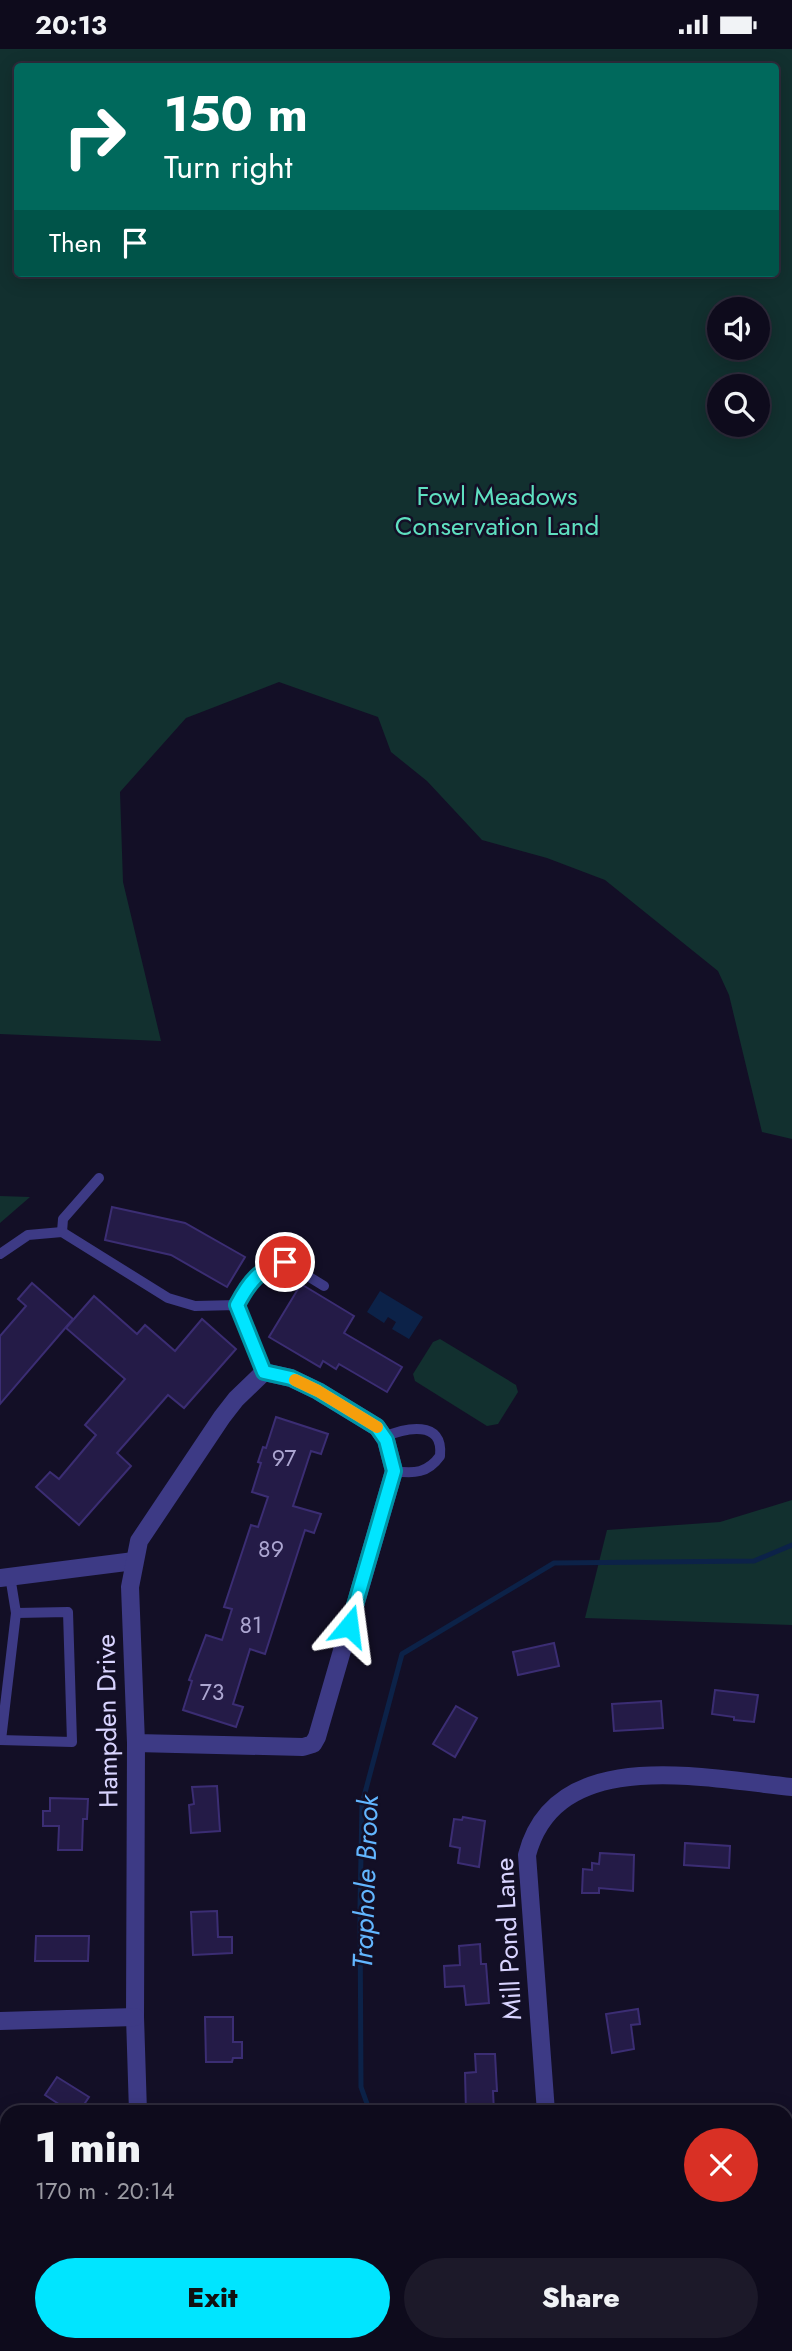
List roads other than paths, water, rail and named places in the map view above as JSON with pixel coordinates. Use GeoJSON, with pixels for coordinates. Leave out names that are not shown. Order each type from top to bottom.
{"type":"FeatureCollection","features":[{"type":"Feature","properties":{"kind":"street"},"geometry":{"type":"LineString","coordinates":[[136,1743],[303,1747],[313,1744],[317,1737],[394,1471],[384,1437],[377,1427],[318,1391],[291,1378],[264,1372]]}},
{"type":"Feature","properties":{"kind":"street","name":"Hampden Drive"},"geometry":{"type":"LineString","coordinates":[[138,2105],[135,2017],[136,1743],[130,1587],[134,1561],[139,1541],[222,1417],[264,1372]]}},
{"type":"Feature","properties":{"kind":"street"},"geometry":{"type":"LineString","coordinates":[[5,1577],[134,1561]]}},
{"type":"Feature","properties":{"kind":"street","name":"Mill Pond Lane"},"geometry":{"type":"LineString","coordinates":[[545,2105],[527,1855],[532,1835],[548,1813],[569,1795],[601,1781],[653,1774],[792,1787]]}},
{"type":"Feature","properties":{"kind":"street"},"geometry":{"type":"LineString","coordinates":[[0,2021],[135,2017]]}},
{"type":"Feature","properties":{"kind":"lane"},"geometry":{"type":"LineString","coordinates":[[62,1232],[62,1219],[99,1178]]}},
{"type":"Feature","properties":{"kind":"lane"},"geometry":{"type":"LineString","coordinates":[[0,1254],[28,1235],[62,1232],[169,1298],[195,1306],[237,1305]]}},
{"type":"Feature","properties":{"kind":"lane"},"geometry":{"type":"LineString","coordinates":[[264,1372],[237,1305],[248,1284],[268,1266],[285,1262],[324,1286]]}},
{"type":"Feature","properties":{"kind":"lane"},"geometry":{"type":"LineString","coordinates":[[384,1437],[421,1428],[439,1442],[440,1456],[428,1470],[407,1473],[394,1471]]}},
{"type":"Feature","properties":{"kind":"lane"},"geometry":{"type":"LineString","coordinates":[[5,1577],[16,1613],[1,1740],[72,1742],[68,1612],[16,1613]]}},
{"type":"Feature","properties":{"kind":"water"},"geometry":{"type":"Polygon","coordinates":[[[380,1291],[423,1317],[409,1339],[392,1329],[396,1322],[388,1317],[384,1323],[367,1312],[380,1291]]]}},
{"type":"Feature","properties":{"kind":"waterway","name":"Traphole Brook"},"geometry":{"type":"LineString","coordinates":[[367,2105],[361,2087],[362,1804],[402,1654],[554,1563],[754,1561],[792,1545]]}},
{"type":"Feature","properties":{"kind":"park label","name":"Fowl Meadows Conservation Land"},"geometry":{"type":"Point","coordinates":[497,510]}}]}
